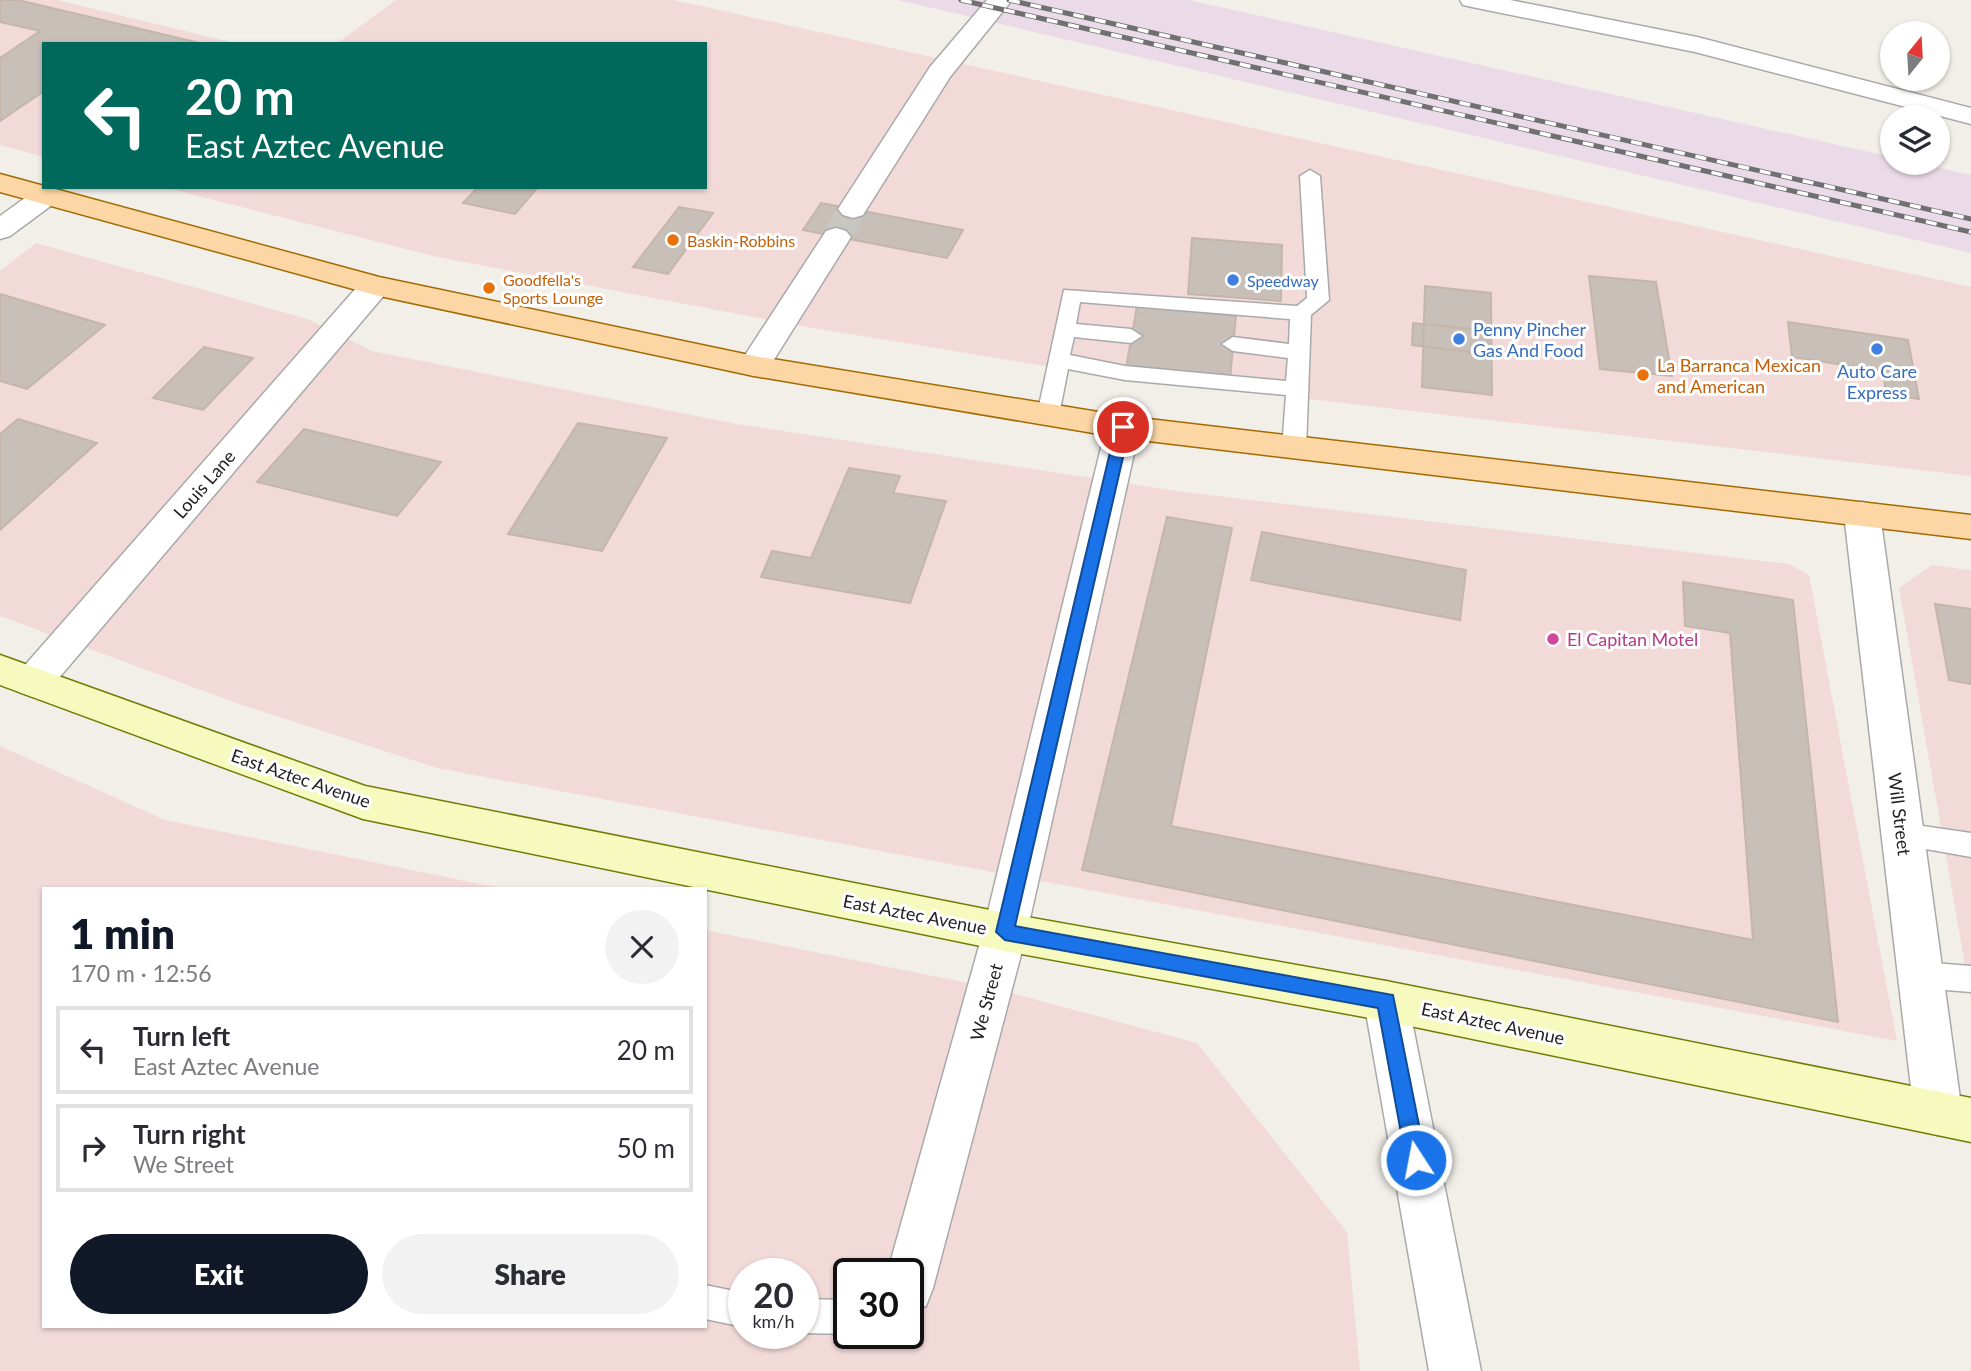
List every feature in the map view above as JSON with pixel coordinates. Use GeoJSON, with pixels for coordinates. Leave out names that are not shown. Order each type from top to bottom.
{"type":"FeatureCollection","features":[{"type":"Feature","properties":{"kind":"main road"},"geometry":{"type":"LineString","coordinates":[[0,183],[374,286],[754,366],[1123,427],[1971,527]]}},
{"type":"Feature","properties":{"kind":"main road","name":"East Aztec Avenue"},"geometry":{"type":"LineString","coordinates":[[17,676],[363,802],[1005,932],[1386,1001],[1954,1117]]}},
{"type":"Feature","properties":{"kind":"street"},"geometry":{"type":"LineString","coordinates":[[853,209],[939,73],[1000,0]]}},
{"type":"Feature","properties":{"kind":"street"},"geometry":{"type":"LineString","coordinates":[[1472,0],[1697,45],[1971,116]]}},
{"type":"Feature","properties":{"kind":"street"},"geometry":{"type":"LineString","coordinates":[[0,230],[46,196]]}},
{"type":"Feature","properties":{"kind":"street"},"geometry":{"type":"LineString","coordinates":[[754,366],[836,237]]}},
{"type":"Feature","properties":{"kind":"street","name":"Louis Lane"},"geometry":{"type":"LineString","coordinates":[[17,676],[374,286]]}},
{"type":"Feature","properties":{"kind":"street","name":"We Street"},"geometry":{"type":"LineString","coordinates":[[916,1258],[1005,932],[1123,427]]}},
{"type":"Feature","properties":{"kind":"street","name":"Will Street"},"geometry":{"type":"LineString","coordinates":[[1862,514],[1920,975],[1954,1117]]}},
{"type":"Feature","properties":{"kind":"street"},"geometry":{"type":"LineString","coordinates":[[1386,1001],[1455,1371]]}},
{"type":"Feature","properties":{"kind":"lane"},"geometry":{"type":"LineString","coordinates":[[1048,415],[1072,295],[1301,313],[1318,300],[1310,176]]}},
{"type":"Feature","properties":{"kind":"lane"},"geometry":{"type":"LineString","coordinates":[[1294,448],[1301,313]]}},
{"type":"Feature","properties":{"kind":"lane"},"geometry":{"type":"LineString","coordinates":[[1065,330],[1131,336]]}},
{"type":"Feature","properties":{"kind":"lane"},"geometry":{"type":"LineString","coordinates":[[1233,344],[1298,352]]}},
{"type":"Feature","properties":{"kind":"lane"},"geometry":{"type":"LineString","coordinates":[[1059,360],[1125,373],[1297,389]]}},
{"type":"Feature","properties":{"kind":"lane"},"geometry":{"type":"LineString","coordinates":[[1902,835],[1971,845]]}},
{"type":"Feature","properties":{"kind":"lane"},"geometry":{"type":"LineString","coordinates":[[1920,975],[1971,979]]}},
{"type":"Feature","properties":{"kind":"lane"},"geometry":{"type":"LineString","coordinates":[[707,1302],[728,1307]]}},
{"type":"Feature","properties":{"kind":"shaded area"},"geometry":{"type":"Polygon","coordinates":[[[0,0],[57,0],[231,42],[42,42],[42,156],[0,145],[0,0]]]}},
{"type":"Feature","properties":{"kind":"shaded area"},"geometry":{"type":"Polygon","coordinates":[[[396,0],[674,0],[1971,287],[1971,476],[1094,374],[801,326],[433,256],[171,189],[707,189],[707,42],[339,42],[396,0]]]}},
{"type":"Feature","properties":{"kind":"shaded area"},"geometry":{"type":"Polygon","coordinates":[[[898,0],[1189,0],[1880,154],[1880,175],[1950,175],[1950,170],[1971,175],[1971,253],[898,0]]]}},
{"type":"Feature","properties":{"kind":"shaded area"},"geometry":{"type":"Polygon","coordinates":[[[36,243],[308,319],[372,351],[737,424],[1184,492],[1789,564],[1809,575],[1897,1041],[437,768],[239,704],[0,616],[0,271],[36,243]]]}},
{"type":"Feature","properties":{"kind":"shaded area"},"geometry":{"type":"Polygon","coordinates":[[[1932,565],[1971,570],[1971,999],[1899,588],[1932,565]]]}},
{"type":"Feature","properties":{"kind":"shaded area"},"geometry":{"type":"Polygon","coordinates":[[[0,746],[165,820],[495,887],[42,887],[42,1328],[707,1328],[707,930],[993,988],[1197,1043],[1347,1232],[1360,1371],[0,1371],[0,746]]]}},
{"type":"Feature","properties":{"kind":"building"},"geometry":{"type":"Polygon","coordinates":[[[0,0],[18,0],[196,42],[42,42],[42,92],[0,121],[0,58],[40,31],[0,22],[0,0]]]}},
{"type":"Feature","properties":{"kind":"building"},"geometry":{"type":"Polygon","coordinates":[[[476,189],[536,189],[515,214],[463,203],[476,189]]]}},
{"type":"Feature","properties":{"kind":"building"},"geometry":{"type":"Polygon","coordinates":[[[821,203],[963,230],[947,258],[803,230],[821,203]]]}},
{"type":"Feature","properties":{"kind":"building","name":"Baskin-Robbins"},"geometry":{"type":"Polygon","coordinates":[[[679,207],[713,213],[668,274],[633,267],[679,207]]]}},
{"type":"Feature","properties":{"kind":"building"},"geometry":{"type":"Polygon","coordinates":[[[1192,238],[1282,245],[1281,301],[1188,294],[1192,238]]]}},
{"type":"Feature","properties":{"kind":"building"},"geometry":{"type":"Polygon","coordinates":[[[1589,276],[1656,282],[1672,376],[1600,369],[1589,276]]]}},
{"type":"Feature","properties":{"kind":"building"},"geometry":{"type":"Polygon","coordinates":[[[1425,286],[1491,293],[1492,395],[1422,387],[1425,286]]]}},
{"type":"Feature","properties":{"kind":"building"},"geometry":{"type":"Polygon","coordinates":[[[0,294],[105,325],[27,389],[0,381],[0,294]]]}},
{"type":"Feature","properties":{"kind":"building"},"geometry":{"type":"Polygon","coordinates":[[[1137,306],[1236,316],[1230,379],[1126,368],[1137,306]]]}},
{"type":"Feature","properties":{"kind":"building"},"geometry":{"type":"Polygon","coordinates":[[[1788,322],[1908,340],[1919,399],[1886,394],[1883,371],[1792,357],[1788,322]]]}},
{"type":"Feature","properties":{"kind":"building"},"geometry":{"type":"Polygon","coordinates":[[[1413,323],[1488,331],[1488,354],[1412,345],[1413,323]]]}},
{"type":"Feature","properties":{"kind":"building"},"geometry":{"type":"Polygon","coordinates":[[[204,347],[253,358],[203,410],[153,398],[204,347]]]}},
{"type":"Feature","properties":{"kind":"building"},"geometry":{"type":"Polygon","coordinates":[[[18,419],[97,443],[0,530],[0,434],[18,419]]]}},
{"type":"Feature","properties":{"kind":"building"},"geometry":{"type":"Polygon","coordinates":[[[578,423],[667,438],[602,551],[508,534],[578,423]]]}},
{"type":"Feature","properties":{"kind":"building"},"geometry":{"type":"Polygon","coordinates":[[[304,429],[441,462],[397,516],[257,482],[304,429]]]}},
{"type":"Feature","properties":{"kind":"building"},"geometry":{"type":"Polygon","coordinates":[[[849,468],[900,476],[893,493],[946,501],[910,603],[761,577],[772,551],[811,558],[849,468]]]}},
{"type":"Feature","properties":{"kind":"building"},"geometry":{"type":"Polygon","coordinates":[[[1167,517],[1232,528],[1171,826],[1753,940],[1730,633],[1685,626],[1683,582],[1793,600],[1838,1022],[1082,870],[1167,517]]]}},
{"type":"Feature","properties":{"kind":"building"},"geometry":{"type":"Polygon","coordinates":[[[1262,532],[1466,570],[1460,620],[1251,580],[1262,532]]]}},
{"type":"Feature","properties":{"kind":"building"},"geometry":{"type":"Polygon","coordinates":[[[1935,604],[1971,609],[1971,684],[1949,680],[1935,604]]]}},
{"type":"Feature","properties":{"kind":"tunnel"},"geometry":{"type":"LineString","coordinates":[[836,237],[853,209]]}},
{"type":"Feature","properties":{"kind":"railway"},"geometry":{"type":"LineString","coordinates":[[961,0],[1971,232]]}},
{"type":"Feature","properties":{"kind":"railway"},"geometry":{"type":"LineString","coordinates":[[1009,0],[1971,219]]}},
{"type":"Feature","properties":{"kind":"place","name":"Baskin-Robbins"},"geometry":{"type":"Point","coordinates":[673,240]}},
{"type":"Feature","properties":{"kind":"place","name":"Speedway"},"geometry":{"type":"Point","coordinates":[1233,280]}},
{"type":"Feature","properties":{"kind":"place","name":"Goodfella's Sports Lounge"},"geometry":{"type":"Point","coordinates":[489,288]}},
{"type":"Feature","properties":{"kind":"place","name":"Penny Pincher Gas And Food"},"geometry":{"type":"Point","coordinates":[1459,339]}},
{"type":"Feature","properties":{"kind":"place","name":"Auto Care Express"},"geometry":{"type":"Point","coordinates":[1877,349]}},
{"type":"Feature","properties":{"kind":"place","name":"La Barranca Mexican and American"},"geometry":{"type":"Point","coordinates":[1643,375]}},
{"type":"Feature","properties":{"kind":"place","name":"El Capitan Motel"},"geometry":{"type":"Point","coordinates":[1553,639]}},
{"type":"Feature","properties":{"kind":"route"},"geometry":{"type":"LineString","coordinates":[[1123,427],[1005,932],[1386,1001],[1416,1160]]}}]}
